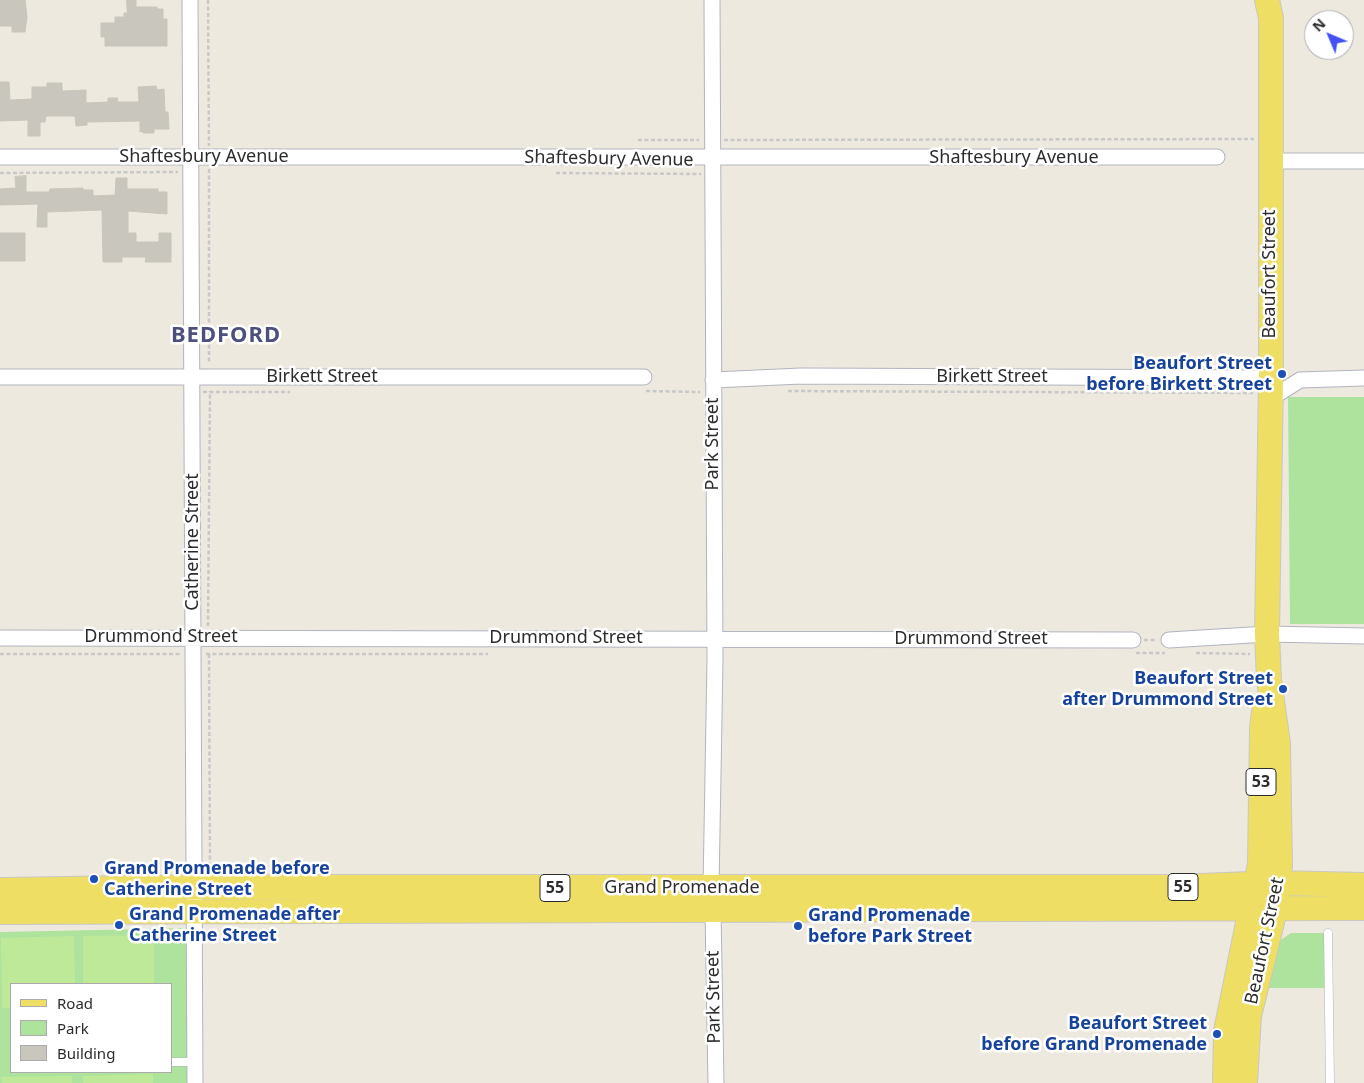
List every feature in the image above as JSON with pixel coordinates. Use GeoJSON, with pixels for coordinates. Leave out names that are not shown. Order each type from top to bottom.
{"type":"FeatureCollection","features":[{"type":"Feature","properties":{"kind":"main road","name":"Beaufort Street"},"geometry":{"type":"LineString","coordinates":[[1267,884],[1280,865],[1278,743],[1269,680],[1267,634],[1271,6]]}},
{"type":"Feature","properties":{"kind":"main road","name":"Beaufort Street"},"geometry":{"type":"LineString","coordinates":[[1245,1083],[1249,1016],[1267,884],[1260,864],[1262,728],[1269,680]]}},
{"type":"Feature","properties":{"kind":"main road"},"geometry":{"type":"LineString","coordinates":[[1278,743],[1287,761],[1292,863],[1308,885]]}},
{"type":"Feature","properties":{"kind":"main road","name":"Grand Promenade"},"geometry":{"type":"LineString","coordinates":[[0,890],[202,880],[712,899],[1264,909],[1364,908]]}},
{"type":"Feature","properties":{"kind":"main road","name":"Grand Promenade"},"geometry":{"type":"LineString","coordinates":[[0,912],[194,910],[712,899],[1267,884],[1364,885]]}},
{"type":"Feature","properties":{"kind":"main road"},"geometry":{"type":"LineString","coordinates":[[1209,908],[1223,917],[1233,934],[1232,999]]}},
{"type":"Feature","properties":{"kind":"main road","name":"Beaufort Street"},"geometry":{"type":"LineString","coordinates":[[1225,1083],[1226,1031],[1232,999],[1264,909]]}},
{"type":"Feature","properties":{"kind":"street","name":"Catherine Street"},"geometry":{"type":"LineString","coordinates":[[190,0],[193,637],[202,880],[194,910],[195,1083]]}},
{"type":"Feature","properties":{"kind":"street","name":"Park Street"},"geometry":{"type":"LineString","coordinates":[[712,0],[715,639],[712,899],[716,1083]]}},
{"type":"Feature","properties":{"kind":"street","name":"Shaftesbury Avenue"},"geometry":{"type":"LineString","coordinates":[[0,157],[712,160],[1217,157]]}},
{"type":"Feature","properties":{"kind":"street"},"geometry":{"type":"LineString","coordinates":[[1270,162],[1364,161]]}},
{"type":"Feature","properties":{"kind":"street","name":"Birkett Street"},"geometry":{"type":"LineString","coordinates":[[713,380],[801,376],[1270,388]]}},
{"type":"Feature","properties":{"kind":"street","name":"Birkett Street"},"geometry":{"type":"LineString","coordinates":[[0,377],[644,377]]}},
{"type":"Feature","properties":{"kind":"street"},"geometry":{"type":"LineString","coordinates":[[1270,388],[1300,380],[1364,378]]}},
{"type":"Feature","properties":{"kind":"street"},"geometry":{"type":"LineString","coordinates":[[1169,640],[1267,634],[1364,636]]}},
{"type":"Feature","properties":{"kind":"street","name":"Drummond Street"},"geometry":{"type":"LineString","coordinates":[[0,638],[1133,640]]}},
{"type":"Feature","properties":{"kind":"lane"},"geometry":{"type":"LineString","coordinates":[[1328,933],[1330,1083]]}},
{"type":"Feature","properties":{"kind":"lane"},"geometry":{"type":"LineString","coordinates":[[172,1062],[195,1062]]}},
{"type":"Feature","properties":{"kind":"path"},"geometry":{"type":"LineString","coordinates":[[202,880],[209,637],[208,0]]}},
{"type":"Feature","properties":{"kind":"path"},"geometry":{"type":"LineString","coordinates":[[638,140],[1255,139]]}},
{"type":"Feature","properties":{"kind":"path"},"geometry":{"type":"LineString","coordinates":[[1133,640],[1169,640]]}},
{"type":"Feature","properties":{"kind":"green space"},"geometry":{"type":"Polygon","coordinates":[[[1288,397],[1364,397],[1364,624],[1290,624],[1288,397]]]}},
{"type":"Feature","properties":{"kind":"green space"},"geometry":{"type":"Polygon","coordinates":[[[194,928],[195,1083],[0,1083],[0,932],[194,928]]]}},
{"type":"Feature","properties":{"kind":"green space"},"geometry":{"type":"Polygon","coordinates":[[[1291,933],[1328,933],[1329,988],[1267,988],[1279,941],[1291,933]]]}},
{"type":"Feature","properties":{"kind":"green space"},"geometry":{"type":"Polygon","coordinates":[[[154,935],[154,983],[83,983],[83,936],[154,935]]]}},
{"type":"Feature","properties":{"kind":"green space"},"geometry":{"type":"Polygon","coordinates":[[[74,936],[75,983],[10,983],[10,1008],[2,1008],[1,938],[74,936]]]}},
{"type":"Feature","properties":{"kind":"green space"},"geometry":{"type":"Polygon","coordinates":[[[153,1074],[153,1083],[83,1083],[83,1076],[153,1074]]]}},
{"type":"Feature","properties":{"kind":"green space"},"geometry":{"type":"Polygon","coordinates":[[[72,1076],[72,1083],[2,1083],[1,1077],[72,1076]]]}},
{"type":"Feature","properties":{"kind":"building"},"geometry":{"type":"Polygon","coordinates":[[[0,0],[25,0],[27,17],[25,32],[12,32],[12,26],[0,26],[0,0]]]}},
{"type":"Feature","properties":{"kind":"building"},"geometry":{"type":"Polygon","coordinates":[[[127,0],[136,0],[136,7],[157,7],[157,9],[163,9],[163,19],[167,19],[167,46],[105,46],[105,37],[101,37],[101,23],[115,23],[115,17],[124,17],[124,13],[127,13],[127,0]]]}},
{"type":"Feature","properties":{"kind":"building"},"geometry":{"type":"Polygon","coordinates":[[[0,82],[9,82],[10,100],[32,99],[32,87],[47,87],[47,83],[62,83],[62,91],[86,90],[86,103],[108,102],[108,98],[118,98],[117,102],[139,102],[138,87],[156,86],[157,90],[164,89],[165,112],[168,112],[169,129],[154,129],[154,133],[143,133],[143,131],[140,132],[140,121],[87,122],[87,125],[76,126],[75,116],[46,116],[45,122],[40,122],[40,136],[28,136],[28,120],[0,121],[0,82]]]}},
{"type":"Feature","properties":{"kind":"building"},"geometry":{"type":"Polygon","coordinates":[[[26,176],[26,192],[49,192],[50,189],[83,188],[83,190],[93,190],[93,196],[115,195],[116,178],[127,178],[127,189],[158,189],[158,192],[167,192],[167,214],[128,211],[128,233],[136,233],[136,242],[159,242],[159,233],[171,233],[171,262],[145,262],[146,257],[122,257],[122,262],[103,262],[102,210],[47,212],[47,227],[37,227],[38,204],[0,205],[0,189],[16,188],[15,177],[26,176]]]}},
{"type":"Feature","properties":{"kind":"building"},"geometry":{"type":"Polygon","coordinates":[[[0,233],[25,233],[25,261],[0,261],[0,233]]]}},
{"type":"Feature","properties":{"kind":"place","name":"Beaufort Street before Birkett Street"},"geometry":{"type":"Point","coordinates":[1282,374]}},
{"type":"Feature","properties":{"kind":"place","name":"Beaufort Street after Drummond Street"},"geometry":{"type":"Point","coordinates":[1283,689]}},
{"type":"Feature","properties":{"kind":"place","name":"Grand Promenade before Catherine Street"},"geometry":{"type":"Point","coordinates":[94,879]}},
{"type":"Feature","properties":{"kind":"place","name":"Grand Promenade after Catherine Street"},"geometry":{"type":"Point","coordinates":[119,925]}},
{"type":"Feature","properties":{"kind":"place","name":"Grand Promenade before Park Street"},"geometry":{"type":"Point","coordinates":[798,926]}},
{"type":"Feature","properties":{"kind":"place","name":"Beaufort Street before Grand Promenade"},"geometry":{"type":"Point","coordinates":[1217,1034]}},
{"type":"Feature","properties":{"kind":"district","name":"BEDFORD"},"geometry":{"type":"Point","coordinates":[226,336]}}]}
